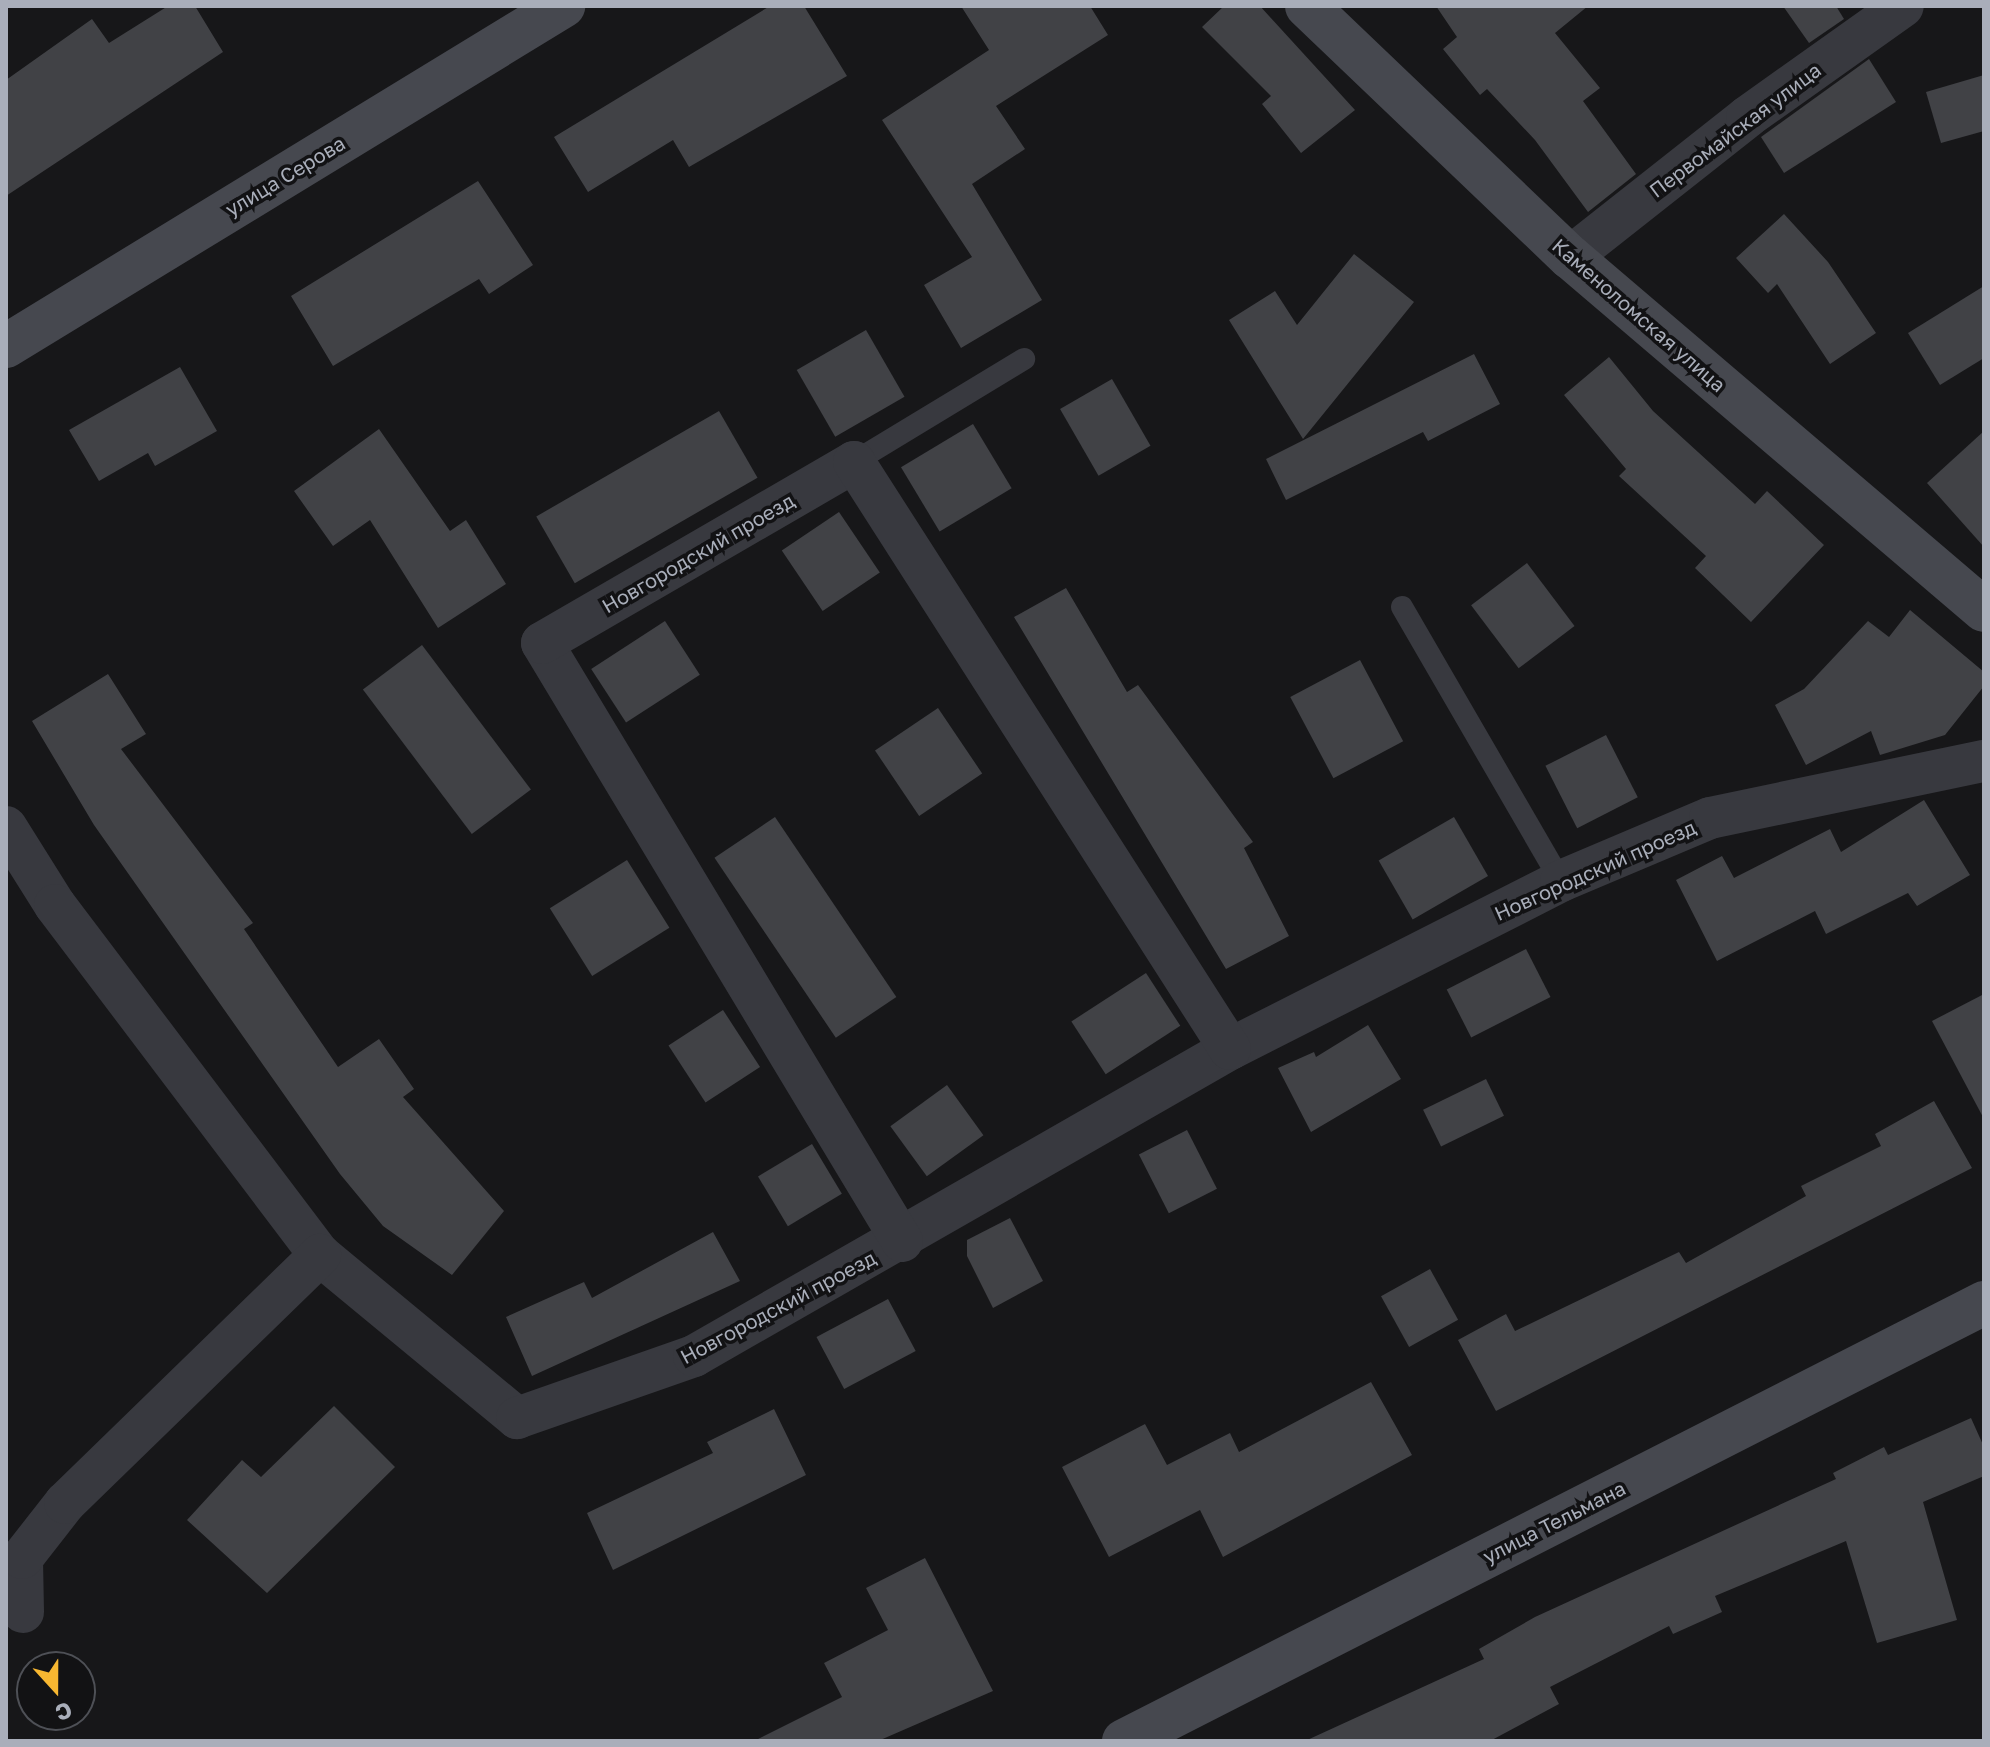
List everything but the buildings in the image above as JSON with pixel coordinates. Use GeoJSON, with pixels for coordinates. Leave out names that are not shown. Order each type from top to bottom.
{"type":"FeatureCollection","features":[{"type":"Feature","properties":{"kind":"street","name":"улица Серова"},"geometry":{"type":"LineString","coordinates":[[6,346],[563,6]]}},
{"type":"Feature","properties":{"kind":"street","name":"Каменоломская улица"},"geometry":{"type":"LineString","coordinates":[[1307,6],[1570,257],[1984,610]]}},
{"type":"Feature","properties":{"kind":"street","name":"Первомайская улица"},"geometry":{"type":"LineString","coordinates":[[1570,257],[1747,117],[1903,6]]}},
{"type":"Feature","properties":{"kind":"street"},"geometry":{"type":"LineString","coordinates":[[854,462],[1230,1049]]}},
{"type":"Feature","properties":{"kind":"street","name":"Новгородский проезд"},"geometry":{"type":"LineString","coordinates":[[854,462],[542,643],[902,1241]]}},
{"type":"Feature","properties":{"kind":"street","name":"Новгородский проезд"},"geometry":{"type":"LineString","coordinates":[[320,1255],[517,1418],[694,1356],[902,1241],[1230,1049],[1561,881],[1710,818],[1984,761]]}},
{"type":"Feature","properties":{"kind":"street"},"geometry":{"type":"LineString","coordinates":[[6,827],[55,905],[320,1255],[65,1503],[22,1558],[23,1612]]}},
{"type":"Feature","properties":{"kind":"street","name":"улица Тельмана"},"geometry":{"type":"LineString","coordinates":[[1124,1741],[1984,1303]]}},
{"type":"Feature","properties":{"kind":"lane"},"geometry":{"type":"LineString","coordinates":[[854,462],[1024,359]]}},
{"type":"Feature","properties":{"kind":"lane"},"geometry":{"type":"LineString","coordinates":[[1402,607],[1561,881]]}}]}
